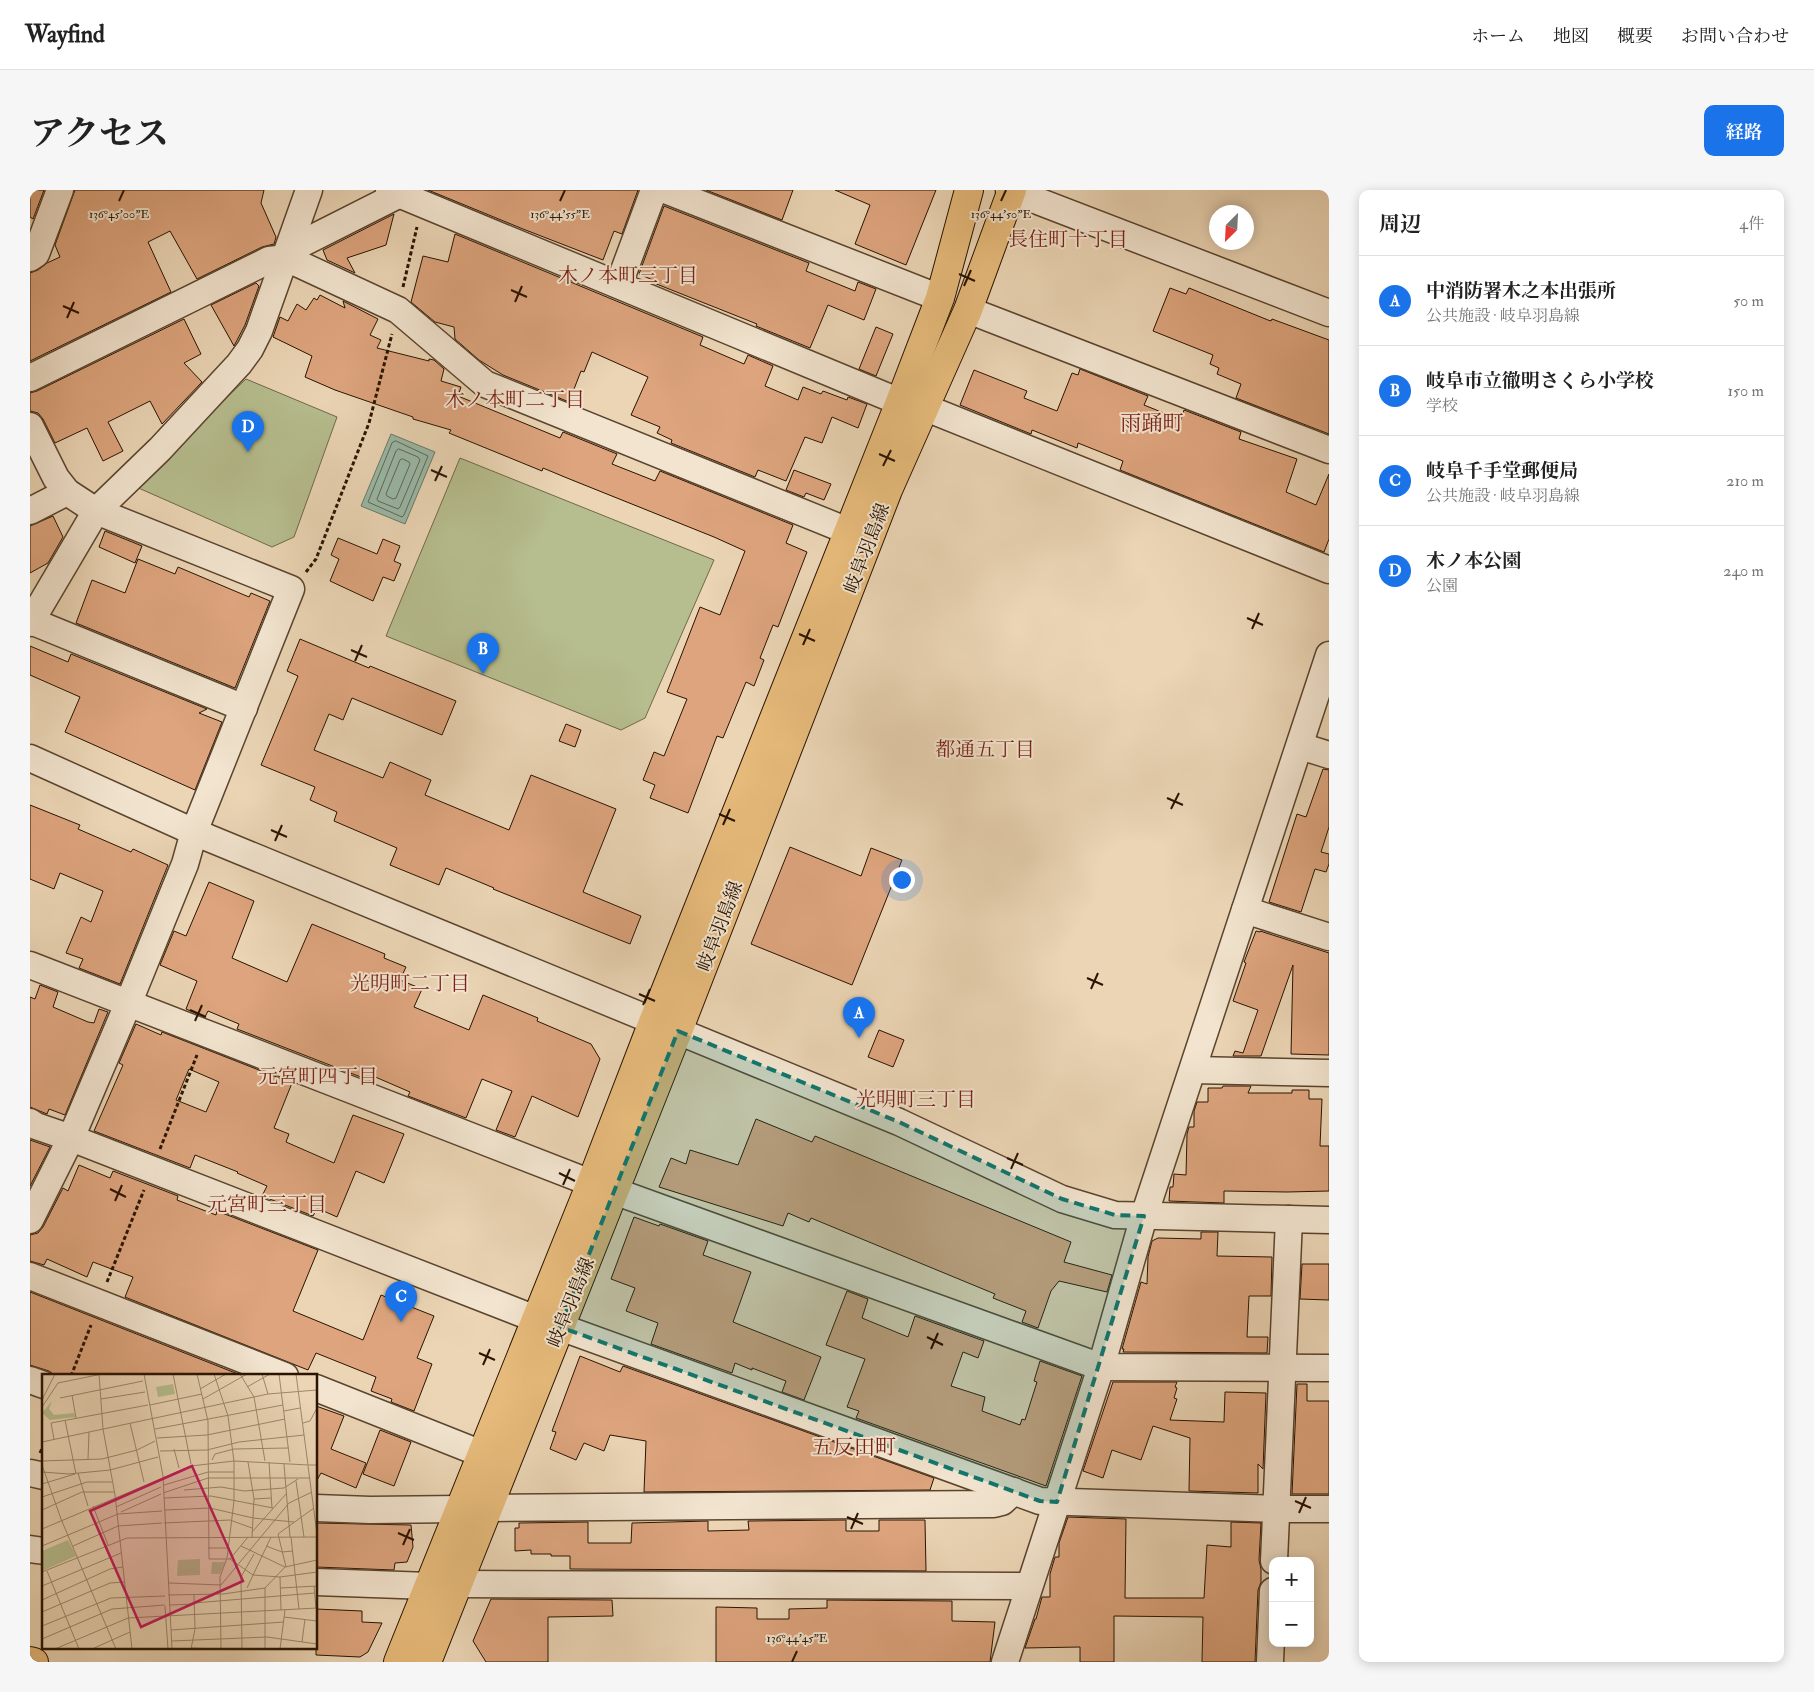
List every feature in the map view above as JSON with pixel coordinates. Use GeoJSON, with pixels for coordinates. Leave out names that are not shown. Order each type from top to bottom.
{"type":"FeatureCollection","features":[{"type":"Feature","properties":{"kind":"main road","name":"岐阜羽島線"},"geometry":{"type":"LineString","coordinates":[[427,1662],[489,1508],[548,1323],[666,1027],[888,490],[913,405],[969,190]]}},
{"type":"Feature","properties":{"kind":"main road","name":"岐阜羽島線"},"geometry":{"type":"LineString","coordinates":[[666,1027],[848,532],[913,405],[968,310],[1011,190]]}},
{"type":"Feature","properties":{"kind":"main road","name":"岐阜羽島線"},"geometry":{"type":"LineString","coordinates":[[398,1662],[482,1454],[548,1323]]}},
{"type":"Feature","properties":{"kind":"street"},"geometry":{"type":"LineString","coordinates":[[30,258],[36,254],[60,190]]}},
{"type":"Feature","properties":{"kind":"street"},"geometry":{"type":"LineString","coordinates":[[244,708],[31,622],[96,512],[160,449],[239,364],[250,349],[259,331],[309,190]]}},
{"type":"Feature","properties":{"kind":"street"},"geometry":{"type":"LineString","coordinates":[[1011,190],[1329,313]]}},
{"type":"Feature","properties":{"kind":"street"},"geometry":{"type":"LineString","coordinates":[[619,284],[653,191],[940,298]]}},
{"type":"Feature","properties":{"kind":"street"},"geometry":{"type":"LineString","coordinates":[[30,378],[269,260],[287,254],[404,196],[913,405],[1329,570]]}},
{"type":"Feature","properties":{"kind":"street"},"geometry":{"type":"LineString","coordinates":[[287,254],[398,310],[485,384],[848,532]]}},
{"type":"Feature","properties":{"kind":"street"},"geometry":{"type":"LineString","coordinates":[[968,310],[1329,450]]}},
{"type":"Feature","properties":{"kind":"street"},"geometry":{"type":"LineString","coordinates":[[30,426],[56,478],[67,492],[96,512],[291,589],[194,832],[185,864],[128,1004],[71,1138],[30,1220]]}},
{"type":"Feature","properties":{"kind":"street"},"geometry":{"type":"LineString","coordinates":[[30,511],[67,492]]}},
{"type":"Feature","properties":{"kind":"street"},"geometry":{"type":"LineString","coordinates":[[1005,1662],[1101,1367],[1144,1216],[1329,655]]}},
{"type":"Feature","properties":{"kind":"street"},"geometry":{"type":"LineString","coordinates":[[1300,746],[1329,755]]}},
{"type":"Feature","properties":{"kind":"street"},"geometry":{"type":"LineString","coordinates":[[30,758],[194,832],[899,1122],[1062,1199],[1115,1215],[1329,1220]]}},
{"type":"Feature","properties":{"kind":"street"},"geometry":{"type":"LineString","coordinates":[[1245,910],[1329,937]]}},
{"type":"Feature","properties":{"kind":"street"},"geometry":{"type":"LineString","coordinates":[[30,965],[603,1187],[1101,1367],[1329,1368]]}},
{"type":"Feature","properties":{"kind":"street"},"geometry":{"type":"LineString","coordinates":[[1193,1070],[1329,1073]]}},
{"type":"Feature","properties":{"kind":"street"},"geometry":{"type":"LineString","coordinates":[[30,1122],[36,1126],[548,1323],[1040,1501],[1329,1509]]}},
{"type":"Feature","properties":{"kind":"street"},"geometry":{"type":"LineString","coordinates":[[1274,1557],[1290,1219]]}},
{"type":"Feature","properties":{"kind":"street"},"geometry":{"type":"LineString","coordinates":[[30,1276],[99,1303],[252,1370],[274,1374]]}},
{"type":"Feature","properties":{"kind":"street"},"geometry":{"type":"LineString","coordinates":[[30,1380],[42,1384]]}},
{"type":"Feature","properties":{"kind":"street"},"geometry":{"type":"LineString","coordinates":[[318,1389],[482,1454]]}},
{"type":"Feature","properties":{"kind":"street"},"geometry":{"type":"LineString","coordinates":[[489,1508],[994,1504],[1002,1502],[1014,1492]]}},
{"type":"Feature","properties":{"kind":"street"},"geometry":{"type":"LineString","coordinates":[[318,1508],[370,1510],[461,1509]]}},
{"type":"Feature","properties":{"kind":"street"},"geometry":{"type":"LineString","coordinates":[[318,1582],[429,1586]]}},
{"type":"Feature","properties":{"kind":"street"},"geometry":{"type":"LineString","coordinates":[[458,1584],[1029,1586]]}},
{"type":"Feature","properties":{"kind":"street"},"geometry":{"type":"LineString","coordinates":[[1270,1662],[1272,1602]]}},
{"type":"Feature","properties":{"kind":"path"},"geometry":{"type":"LineString","coordinates":[[291,589],[316,559],[369,423],[398,310],[404,196]]}},
{"type":"Feature","properties":{"kind":"path"},"geometry":{"type":"LineString","coordinates":[[72,1374],[206,1034]]}},
{"type":"Feature","properties":{"kind":"highlighted area"},"geometry":{"type":"Polygon","coordinates":[[[678,1031],[899,1122],[1062,1199],[1115,1215],[1144,1216],[1057,1502],[1040,1501],[560,1327],[678,1031]]]}},
{"type":"Feature","properties":{"kind":"green space"},"geometry":{"type":"Polygon","coordinates":[[[246,379],[337,417],[294,537],[272,547],[134,486],[246,379]]]}},
{"type":"Feature","properties":{"kind":"green space"},"geometry":{"type":"Polygon","coordinates":[[[460,458],[714,560],[645,718],[621,730],[386,636],[460,458]]]}},
{"type":"Feature","properties":{"kind":"water"},"geometry":{"type":"Polygon","coordinates":[[[391,434],[435,452],[405,524],[361,506],[391,434]]]}},
{"type":"Feature","properties":{"kind":"building"},"geometry":{"type":"Polygon","coordinates":[[[30,190],[44,190],[33,219],[30,217],[30,190]]]}},
{"type":"Feature","properties":{"kind":"building"},"geometry":{"type":"Polygon","coordinates":[[[75,190],[264,190],[261,203],[276,237],[274,244],[262,247],[197,279],[170,231],[148,242],[171,292],[30,361],[30,273],[60,257],[55,245],[75,190]]]}},
{"type":"Feature","properties":{"kind":"building"},"geometry":{"type":"Polygon","coordinates":[[[428,190],[638,190],[622,234],[614,231],[603,260],[428,190]]]}},
{"type":"Feature","properties":{"kind":"building"},"geometry":{"type":"Polygon","coordinates":[[[706,190],[793,190],[782,220],[706,190]]]}},
{"type":"Feature","properties":{"kind":"building"},"geometry":{"type":"Polygon","coordinates":[[[835,190],[936,190],[906,265],[855,244],[870,205],[835,190]]]}},
{"type":"Feature","properties":{"kind":"building"},"geometry":{"type":"Polygon","coordinates":[[[664,206],[809,263],[806,271],[855,291],[858,282],[876,289],[864,320],[828,305],[810,348],[756,326],[757,324],[654,283],[655,281],[639,274],[664,206]]]}},
{"type":"Feature","properties":{"kind":"building"},"geometry":{"type":"Polygon","coordinates":[[[394,214],[386,245],[347,258],[355,273],[327,260],[323,250],[394,214]]]}},
{"type":"Feature","properties":{"kind":"building"},"geometry":{"type":"Polygon","coordinates":[[[455,234],[703,337],[700,345],[744,364],[748,355],[773,366],[765,386],[798,400],[803,387],[821,394],[823,391],[847,400],[848,397],[867,404],[858,428],[832,417],[822,443],[805,437],[786,481],[758,470],[755,477],[671,443],[672,440],[657,433],[660,427],[631,415],[648,377],[592,352],[584,372],[581,371],[569,402],[503,375],[479,360],[455,339],[454,327],[435,322],[411,302],[423,256],[448,262],[455,234]]]}},
{"type":"Feature","properties":{"kind":"building"},"geometry":{"type":"Polygon","coordinates":[[[256,283],[259,286],[245,325],[234,346],[211,305],[256,283]]]}},
{"type":"Feature","properties":{"kind":"building"},"geometry":{"type":"Polygon","coordinates":[[[1170,288],[1186,294],[1189,288],[1268,320],[1271,321],[1272,319],[1329,340],[1329,434],[1236,398],[1241,384],[1217,374],[1219,368],[1210,364],[1213,355],[1153,331],[1170,288]]]}},
{"type":"Feature","properties":{"kind":"building"},"geometry":{"type":"Polygon","coordinates":[[[320,295],[345,308],[343,301],[378,319],[370,335],[381,340],[377,348],[429,361],[429,359],[434,360],[444,369],[441,381],[461,387],[458,396],[560,438],[563,432],[617,454],[612,464],[655,481],[660,471],[793,525],[786,543],[807,552],[778,627],[773,625],[760,658],[764,660],[754,686],[746,682],[723,738],[717,736],[688,813],[650,798],[655,785],[643,780],[654,752],[664,756],[687,699],[667,692],[700,607],[720,615],[745,551],[543,468],[542,471],[449,433],[451,430],[413,419],[413,417],[335,390],[305,377],[312,356],[273,337],[280,317],[288,321],[297,304],[306,310],[314,298],[317,300],[320,295]]]}},
{"type":"Feature","properties":{"kind":"building"},"geometry":{"type":"Polygon","coordinates":[[[184,319],[201,354],[184,363],[202,382],[162,424],[150,401],[108,422],[123,451],[103,461],[87,428],[55,443],[43,419],[38,413],[30,411],[30,393],[184,319]]]}},
{"type":"Feature","properties":{"kind":"building"},"geometry":{"type":"Polygon","coordinates":[[[876,327],[893,334],[876,376],[859,369],[876,327]]]}},
{"type":"Feature","properties":{"kind":"building"},"geometry":{"type":"Polygon","coordinates":[[[1080,369],[1148,396],[1144,405],[1181,420],[1184,410],[1241,432],[1239,439],[1297,459],[1286,492],[1316,505],[1329,474],[1329,539],[1324,552],[1120,470],[1123,461],[1078,443],[1077,448],[1032,430],[1031,434],[960,405],[974,370],[1027,391],[1024,398],[1057,411],[1072,373],[1078,375],[1080,369]]]}},
{"type":"Feature","properties":{"kind":"building"},"geometry":{"type":"Polygon","coordinates":[[[794,470],[831,484],[824,500],[806,493],[804,497],[786,490],[794,470]]]}},
{"type":"Feature","properties":{"kind":"building"},"geometry":{"type":"Polygon","coordinates":[[[53,516],[63,537],[48,563],[30,573],[30,526],[53,516]]]}},
{"type":"Feature","properties":{"kind":"building"},"geometry":{"type":"Polygon","coordinates":[[[105,531],[142,546],[135,563],[99,547],[105,531]]]}},
{"type":"Feature","properties":{"kind":"building"},"geometry":{"type":"Polygon","coordinates":[[[338,538],[377,554],[383,539],[400,546],[394,561],[401,564],[394,581],[383,577],[373,601],[330,581],[339,559],[331,555],[338,538]]]}},
{"type":"Feature","properties":{"kind":"building"},"geometry":{"type":"Polygon","coordinates":[[[138,559],[175,574],[178,567],[249,597],[251,593],[270,601],[235,688],[76,623],[92,580],[125,593],[138,559]]]}},
{"type":"Feature","properties":{"kind":"building"},"geometry":{"type":"Polygon","coordinates":[[[300,639],[456,701],[442,735],[352,698],[343,720],[329,714],[314,750],[383,778],[390,762],[431,780],[425,795],[509,830],[531,775],[616,809],[583,892],[641,916],[630,944],[446,868],[439,885],[390,865],[397,848],[334,821],[337,812],[310,800],[315,787],[261,765],[298,676],[287,671],[300,639]]]}},
{"type":"Feature","properties":{"kind":"building"},"geometry":{"type":"Polygon","coordinates":[[[30,646],[68,662],[71,654],[207,709],[199,713],[222,722],[195,790],[65,732],[80,697],[30,675],[30,646]]]}},
{"type":"Feature","properties":{"kind":"building"},"geometry":{"type":"Polygon","coordinates":[[[566,724],[581,730],[575,747],[559,741],[566,724]]]}},
{"type":"Feature","properties":{"kind":"building"},"geometry":{"type":"Polygon","coordinates":[[[1323,769],[1329,770],[1329,827],[1321,852],[1329,854],[1329,864],[1326,872],[1315,869],[1301,912],[1269,902],[1297,814],[1306,817],[1323,769]]]}},
{"type":"Feature","properties":{"kind":"building"},"geometry":{"type":"Polygon","coordinates":[[[30,805],[80,825],[78,829],[131,852],[133,849],[168,865],[120,984],[79,968],[83,959],[66,953],[81,917],[91,922],[103,891],[60,873],[54,889],[30,879],[30,805]]]}},
{"type":"Feature","properties":{"kind":"building"},"geometry":{"type":"Polygon","coordinates":[[[790,847],[861,876],[871,848],[902,860],[852,985],[751,944],[790,847]]]}},
{"type":"Feature","properties":{"kind":"building"},"geometry":{"type":"Polygon","coordinates":[[[209,882],[254,901],[232,958],[287,982],[312,924],[385,954],[384,958],[406,967],[400,980],[422,989],[414,1007],[469,1030],[483,995],[538,1018],[537,1021],[591,1044],[600,1059],[578,1117],[532,1096],[515,1137],[496,1130],[512,1091],[482,1079],[466,1118],[408,1096],[410,1092],[373,1076],[371,1081],[237,1029],[239,1024],[208,1011],[205,1017],[186,1009],[197,981],[160,965],[174,931],[186,936],[209,882]]]}},
{"type":"Feature","properties":{"kind":"building"},"geometry":{"type":"Polygon","coordinates":[[[1256,931],[1329,953],[1329,1055],[1291,1054],[1293,965],[1261,1056],[1233,1056],[1235,1051],[1243,1053],[1258,1010],[1233,1001],[1246,963],[1244,962],[1256,931]]]}},
{"type":"Feature","properties":{"kind":"building"},"geometry":{"type":"Polygon","coordinates":[[[40,985],[58,992],[53,1007],[88,1022],[94,1023],[99,1009],[108,1012],[65,1115],[49,1109],[47,1114],[30,1107],[30,997],[35,999],[40,985]]]}},
{"type":"Feature","properties":{"kind":"building"},"geometry":{"type":"Polygon","coordinates":[[[136,1024],[161,1035],[162,1032],[292,1083],[274,1128],[289,1134],[286,1142],[334,1163],[353,1115],[404,1134],[384,1183],[356,1171],[337,1217],[317,1208],[313,1216],[262,1196],[267,1186],[195,1155],[190,1168],[94,1131],[123,1065],[119,1063],[136,1024]],[[189,1069],[176,1100],[206,1112],[219,1082],[189,1069]]]}},
{"type":"Feature","properties":{"kind":"building"},"geometry":{"type":"Polygon","coordinates":[[[879,1030],[904,1040],[893,1067],[868,1057],[879,1030]]]}},
{"type":"Feature","properties":{"kind":"building"},"geometry":{"type":"Polygon","coordinates":[[[1223,1086],[1251,1086],[1248,1093],[1292,1093],[1292,1090],[1309,1090],[1309,1099],[1322,1099],[1320,1146],[1329,1146],[1329,1191],[1224,1191],[1224,1203],[1169,1201],[1170,1187],[1173,1187],[1174,1174],[1186,1175],[1187,1134],[1189,1127],[1194,1127],[1194,1111],[1197,1102],[1208,1102],[1208,1088],[1222,1088],[1223,1086]]]}},
{"type":"Feature","properties":{"kind":"building"},"geometry":{"type":"Polygon","coordinates":[[[756,1119],[812,1142],[815,1136],[1071,1242],[1064,1262],[1112,1275],[1107,1292],[1059,1281],[1051,1291],[1038,1328],[1022,1322],[1026,1311],[993,1298],[995,1294],[811,1218],[809,1222],[788,1213],[783,1226],[659,1187],[671,1158],[686,1164],[690,1150],[738,1165],[756,1119]]]}},
{"type":"Feature","properties":{"kind":"building"},"geometry":{"type":"Polygon","coordinates":[[[30,1140],[50,1147],[30,1186],[30,1140]]]}},
{"type":"Feature","properties":{"kind":"building"},"geometry":{"type":"Polygon","coordinates":[[[79,1165],[110,1178],[113,1171],[178,1196],[177,1200],[216,1215],[217,1211],[318,1250],[293,1311],[363,1340],[381,1295],[434,1316],[417,1358],[432,1364],[414,1411],[391,1402],[392,1399],[371,1391],[376,1377],[316,1353],[308,1370],[125,1297],[133,1277],[93,1262],[87,1277],[47,1259],[44,1265],[30,1261],[30,1235],[38,1233],[43,1227],[63,1188],[68,1191],[79,1165]]]}},
{"type":"Feature","properties":{"kind":"building"},"geometry":{"type":"Polygon","coordinates":[[[634,1217],[708,1241],[703,1255],[751,1272],[733,1322],[821,1357],[804,1400],[782,1392],[786,1381],[752,1368],[752,1370],[735,1363],[732,1373],[651,1344],[658,1323],[626,1311],[635,1288],[611,1279],[634,1217]]]}},
{"type":"Feature","properties":{"kind":"building"},"geometry":{"type":"Polygon","coordinates":[[[1201,1232],[1218,1232],[1217,1256],[1272,1257],[1271,1296],[1249,1296],[1247,1337],[1268,1337],[1267,1353],[1123,1352],[1124,1349],[1122,1349],[1141,1282],[1147,1284],[1148,1257],[1152,1241],[1158,1238],[1201,1239],[1201,1232]]]}},
{"type":"Feature","properties":{"kind":"building"},"geometry":{"type":"Polygon","coordinates":[[[1302,1264],[1329,1264],[1329,1300],[1300,1299],[1302,1264]]]}},
{"type":"Feature","properties":{"kind":"building"},"geometry":{"type":"Polygon","coordinates":[[[847,1291],[868,1299],[862,1318],[908,1337],[915,1316],[984,1341],[978,1358],[963,1352],[951,1386],[985,1397],[982,1411],[1020,1425],[1022,1419],[1025,1420],[1037,1382],[1034,1381],[1040,1361],[1082,1376],[1046,1486],[856,1418],[859,1411],[847,1407],[865,1359],[826,1345],[847,1291]]]}},
{"type":"Feature","properties":{"kind":"building"},"geometry":{"type":"Polygon","coordinates":[[[30,1292],[238,1374],[53,1374],[30,1365],[30,1292]]]}},
{"type":"Feature","properties":{"kind":"building"},"geometry":{"type":"Polygon","coordinates":[[[580,1356],[620,1372],[623,1366],[934,1478],[930,1490],[644,1492],[646,1441],[610,1435],[604,1451],[584,1443],[576,1460],[550,1449],[556,1432],[552,1431],[580,1356]]]}},
{"type":"Feature","properties":{"kind":"building"},"geometry":{"type":"Polygon","coordinates":[[[1113,1382],[1177,1382],[1174,1398],[1177,1399],[1170,1420],[1224,1422],[1225,1392],[1266,1393],[1263,1469],[1258,1464],[1258,1493],[1189,1491],[1190,1438],[1153,1426],[1141,1460],[1112,1450],[1103,1478],[1083,1471],[1113,1382]]]}},
{"type":"Feature","properties":{"kind":"building"},"geometry":{"type":"Polygon","coordinates":[[[1297,1384],[1307,1384],[1307,1401],[1329,1401],[1329,1494],[1292,1494],[1297,1384]]]}},
{"type":"Feature","properties":{"kind":"building"},"geometry":{"type":"Polygon","coordinates":[[[318,1407],[344,1416],[331,1449],[366,1463],[356,1488],[321,1473],[318,1478],[318,1407]]]}},
{"type":"Feature","properties":{"kind":"building"},"geometry":{"type":"Polygon","coordinates":[[[380,1430],[411,1442],[394,1486],[363,1474],[380,1430]]]}},
{"type":"Feature","properties":{"kind":"building"},"geometry":{"type":"Polygon","coordinates":[[[1068,1517],[1126,1519],[1125,1598],[1204,1598],[1207,1545],[1231,1547],[1231,1522],[1261,1523],[1259,1560],[1261,1582],[1258,1590],[1255,1662],[1202,1662],[1203,1617],[1114,1616],[1114,1662],[1080,1662],[1080,1647],[1025,1648],[1042,1597],[1050,1597],[1050,1574],[1055,1557],[1059,1557],[1059,1543],[1068,1517]]]}},
{"type":"Feature","properties":{"kind":"building"},"geometry":{"type":"Polygon","coordinates":[[[846,1520],[846,1531],[879,1531],[879,1520],[925,1520],[926,1571],[570,1569],[570,1556],[531,1554],[531,1550],[515,1551],[515,1528],[519,1528],[519,1523],[588,1522],[588,1543],[631,1543],[632,1523],[708,1521],[708,1531],[749,1530],[748,1521],[846,1520]]]}},
{"type":"Feature","properties":{"kind":"building"},"geometry":{"type":"Polygon","coordinates":[[[318,1523],[411,1525],[413,1547],[407,1562],[395,1563],[394,1570],[318,1567],[318,1523]]]}},
{"type":"Feature","properties":{"kind":"building"},"geometry":{"type":"Polygon","coordinates":[[[491,1599],[612,1600],[613,1616],[548,1617],[548,1662],[486,1662],[473,1641],[491,1599]]]}},
{"type":"Feature","properties":{"kind":"building"},"geometry":{"type":"Polygon","coordinates":[[[827,1600],[952,1601],[952,1621],[995,1622],[990,1662],[716,1662],[716,1607],[757,1608],[757,1619],[789,1619],[789,1609],[827,1608],[827,1600]]]}},
{"type":"Feature","properties":{"kind":"building"},"geometry":{"type":"Polygon","coordinates":[[[318,1609],[362,1611],[362,1622],[382,1623],[368,1652],[360,1657],[316,1655],[316,1650],[318,1650],[318,1609]]]}},
{"type":"Feature","properties":{"kind":"place","name":"木ノ本公園"},"geometry":{"type":"Point","coordinates":[248,452]}},
{"type":"Feature","properties":{"kind":"place","name":"岐阜市立徹明さくら小学校"},"geometry":{"type":"Point","coordinates":[483,674]}},
{"type":"Feature","properties":{"kind":"place","name":"中消防署木之本出張所"},"geometry":{"type":"Point","coordinates":[859,1038]}},
{"type":"Feature","properties":{"kind":"place","name":"岐阜千手堂郵便局"},"geometry":{"type":"Point","coordinates":[401,1322]}},
{"type":"Feature","properties":{"kind":"district","name":"長住町十丁目"},"geometry":{"type":"Point","coordinates":[1068,239]}},
{"type":"Feature","properties":{"kind":"district","name":"木ノ本町三丁目"},"geometry":{"type":"Point","coordinates":[628,275]}},
{"type":"Feature","properties":{"kind":"district","name":"木ノ本町二丁目"},"geometry":{"type":"Point","coordinates":[515,399]}},
{"type":"Feature","properties":{"kind":"district","name":"雨踊町"},"geometry":{"type":"Point","coordinates":[1152,423]}},
{"type":"Feature","properties":{"kind":"district","name":"都通五丁目"},"geometry":{"type":"Point","coordinates":[985,749]}},
{"type":"Feature","properties":{"kind":"district","name":"光明町二丁目"},"geometry":{"type":"Point","coordinates":[410,983]}},
{"type":"Feature","properties":{"kind":"district","name":"元宮町四丁目"},"geometry":{"type":"Point","coordinates":[318,1076]}},
{"type":"Feature","properties":{"kind":"district","name":"光明町三丁目"},"geometry":{"type":"Point","coordinates":[916,1099]}},
{"type":"Feature","properties":{"kind":"district","name":"元宮町三丁目"},"geometry":{"type":"Point","coordinates":[267,1204]}},
{"type":"Feature","properties":{"kind":"district","name":"五反田町"},"geometry":{"type":"Point","coordinates":[854,1447]}}]}
